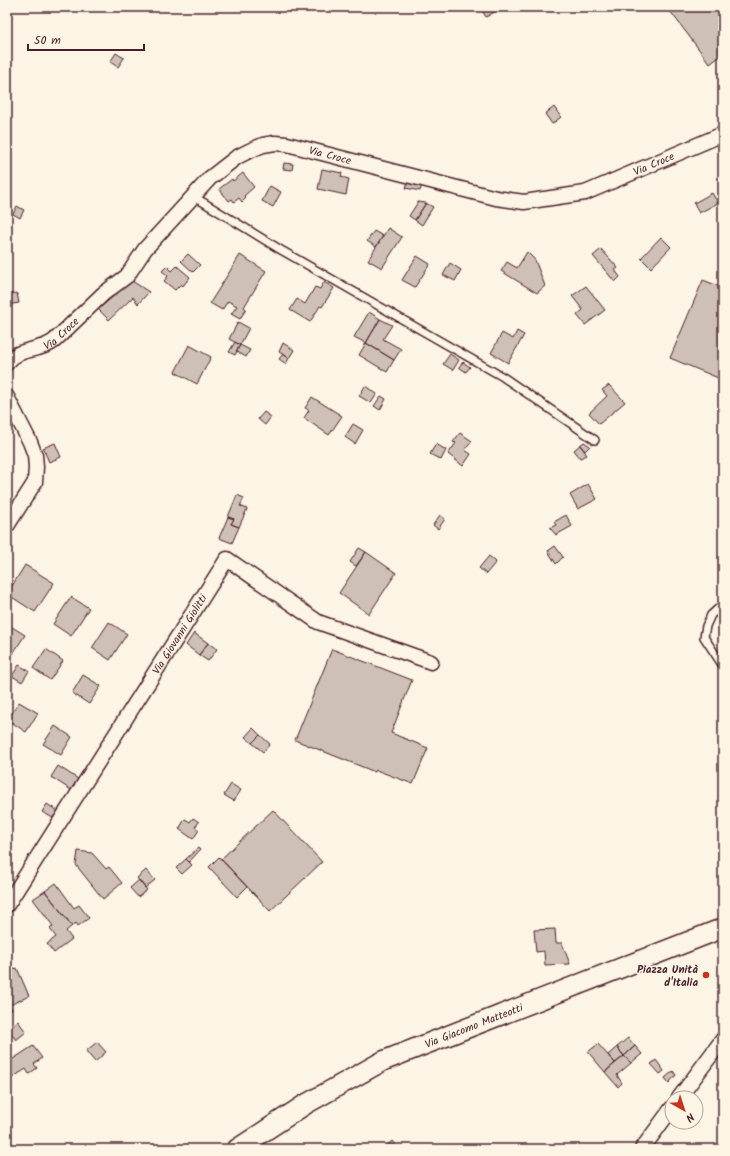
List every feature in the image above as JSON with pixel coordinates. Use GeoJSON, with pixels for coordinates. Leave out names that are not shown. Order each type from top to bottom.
{"type":"FeatureCollection","features":[{"type":"Feature","properties":{"kind":"main road","name":"Via Giacomo Matteotti"},"geometry":{"type":"LineString","coordinates":[[237,1149],[306,1104],[383,1061],[723,928]]}},
{"type":"Feature","properties":{"kind":"street","name":"Via Croce"},"geometry":{"type":"LineString","coordinates":[[7,364],[15,355],[28,350],[48,346],[103,294],[127,276],[144,249],[210,178],[237,157],[263,145],[275,143],[286,144],[496,198],[524,202],[585,193],[723,134]]}},
{"type":"Feature","properties":{"kind":"street"},"geometry":{"type":"LineString","coordinates":[[7,397],[30,442],[35,455],[36,467],[35,482],[7,526]]}},
{"type":"Feature","properties":{"kind":"street","name":"Via Giovanni Giolitti"},"geometry":{"type":"LineString","coordinates":[[7,905],[228,559],[318,622],[431,662]]}},
{"type":"Feature","properties":{"kind":"street"},"geometry":{"type":"LineString","coordinates":[[685,1090],[723,1039]]}},
{"type":"Feature","properties":{"kind":"street"},"geometry":{"type":"LineString","coordinates":[[697,1074],[723,1055]]}},
{"type":"Feature","properties":{"kind":"street"},"geometry":{"type":"LineString","coordinates":[[642,1149],[664,1119]]}},
{"type":"Feature","properties":{"kind":"lane"},"geometry":{"type":"LineString","coordinates":[[193,196],[281,250],[503,377],[595,440]]}},
{"type":"Feature","properties":{"kind":"lane"},"geometry":{"type":"LineString","coordinates":[[723,604],[711,614],[706,626],[704,637],[723,666]]}},
{"type":"Feature","properties":{"kind":"building"},"geometry":{"type":"Polygon","coordinates":[[[480,7],[503,7],[486,17],[480,7]]]}},
{"type":"Feature","properties":{"kind":"building"},"geometry":{"type":"Polygon","coordinates":[[[667,7],[723,7],[723,54],[710,64],[667,7]]]}},
{"type":"Feature","properties":{"kind":"building"},"geometry":{"type":"Polygon","coordinates":[[[116,53],[124,58],[118,67],[110,62],[116,53]]]}},
{"type":"Feature","properties":{"kind":"building"},"geometry":{"type":"Polygon","coordinates":[[[554,107],[561,117],[552,124],[545,114],[554,107]]]}},
{"type":"Feature","properties":{"kind":"building"},"geometry":{"type":"Polygon","coordinates":[[[284,163],[293,164],[292,170],[283,169],[284,163]]]}},
{"type":"Feature","properties":{"kind":"building"},"geometry":{"type":"Polygon","coordinates":[[[322,169],[342,173],[341,177],[349,179],[346,195],[318,189],[322,169]]]}},
{"type":"Feature","properties":{"kind":"building"},"geometry":{"type":"Polygon","coordinates":[[[243,173],[254,187],[244,196],[246,198],[242,202],[239,198],[234,202],[232,199],[229,201],[219,189],[243,173]]]}},
{"type":"Feature","properties":{"kind":"building"},"geometry":{"type":"Polygon","coordinates":[[[408,182],[422,185],[420,191],[406,188],[408,182]]]}},
{"type":"Feature","properties":{"kind":"building"},"geometry":{"type":"Polygon","coordinates":[[[270,186],[281,192],[273,207],[262,201],[270,186]]]}},
{"type":"Feature","properties":{"kind":"building"},"geometry":{"type":"Polygon","coordinates":[[[712,193],[718,203],[699,213],[694,203],[712,193]]]}},
{"type":"Feature","properties":{"kind":"building"},"geometry":{"type":"Polygon","coordinates":[[[418,202],[426,203],[415,220],[409,216],[418,202]]]}},
{"type":"Feature","properties":{"kind":"building"},"geometry":{"type":"Polygon","coordinates":[[[426,203],[433,207],[422,225],[415,220],[426,203]]]}},
{"type":"Feature","properties":{"kind":"building"},"geometry":{"type":"Polygon","coordinates":[[[17,206],[24,210],[20,218],[13,214],[17,206]]]}},
{"type":"Feature","properties":{"kind":"building"},"geometry":{"type":"Polygon","coordinates":[[[388,228],[402,237],[382,268],[368,260],[388,228]]]}},
{"type":"Feature","properties":{"kind":"building"},"geometry":{"type":"Polygon","coordinates":[[[374,231],[383,236],[376,247],[367,241],[374,231]]]}},
{"type":"Feature","properties":{"kind":"building"},"geometry":{"type":"Polygon","coordinates":[[[661,237],[671,247],[651,268],[641,258],[661,237]]]}},
{"type":"Feature","properties":{"kind":"building"},"geometry":{"type":"Polygon","coordinates":[[[601,249],[618,268],[615,270],[620,277],[615,282],[593,256],[601,249]]]}},
{"type":"Feature","properties":{"kind":"building"},"geometry":{"type":"Polygon","coordinates":[[[527,252],[535,260],[545,286],[537,293],[501,271],[507,262],[517,268],[527,252]]]}},
{"type":"Feature","properties":{"kind":"building"},"geometry":{"type":"Polygon","coordinates":[[[188,254],[200,265],[193,272],[181,261],[188,254]]]}},
{"type":"Feature","properties":{"kind":"building"},"geometry":{"type":"Polygon","coordinates":[[[240,255],[266,271],[244,307],[246,309],[240,319],[231,314],[237,306],[228,301],[222,310],[210,303],[240,255]]]}},
{"type":"Feature","properties":{"kind":"building"},"geometry":{"type":"Polygon","coordinates":[[[417,256],[430,264],[415,287],[402,280],[417,256]]]}},
{"type":"Feature","properties":{"kind":"building"},"geometry":{"type":"Polygon","coordinates":[[[450,263],[461,270],[455,281],[443,275],[450,263]]]}},
{"type":"Feature","properties":{"kind":"building"},"geometry":{"type":"Polygon","coordinates":[[[167,266],[172,271],[177,266],[190,277],[183,286],[181,284],[175,290],[164,281],[168,276],[162,271],[167,266]]]}},
{"type":"Feature","properties":{"kind":"building"},"geometry":{"type":"Polygon","coordinates":[[[703,280],[723,288],[723,380],[670,358],[703,280]]]}},
{"type":"Feature","properties":{"kind":"building"},"geometry":{"type":"Polygon","coordinates":[[[132,281],[149,292],[138,304],[133,297],[109,320],[98,309],[132,281]]]}},
{"type":"Feature","properties":{"kind":"building"},"geometry":{"type":"Polygon","coordinates":[[[324,282],[334,288],[310,322],[290,310],[297,299],[305,304],[315,287],[320,289],[324,282]]]}},
{"type":"Feature","properties":{"kind":"building"},"geometry":{"type":"Polygon","coordinates":[[[7,283],[10,294],[17,293],[19,303],[7,305],[7,283]]]}},
{"type":"Feature","properties":{"kind":"building"},"geometry":{"type":"Polygon","coordinates":[[[586,286],[605,310],[585,325],[577,315],[583,310],[572,296],[586,286]]]}},
{"type":"Feature","properties":{"kind":"building"},"geometry":{"type":"Polygon","coordinates":[[[369,312],[380,319],[366,343],[354,337],[369,312]]]}},
{"type":"Feature","properties":{"kind":"building"},"geometry":{"type":"Polygon","coordinates":[[[380,319],[392,325],[383,339],[401,349],[394,360],[366,343],[380,319]]]}},
{"type":"Feature","properties":{"kind":"building"},"geometry":{"type":"Polygon","coordinates":[[[238,322],[249,328],[240,345],[229,339],[238,322]]]}},
{"type":"Feature","properties":{"kind":"building"},"geometry":{"type":"Polygon","coordinates":[[[517,331],[524,335],[508,363],[491,353],[502,333],[513,339],[517,331]]]}},
{"type":"Feature","properties":{"kind":"building"},"geometry":{"type":"Polygon","coordinates":[[[235,342],[240,345],[235,355],[229,352],[235,342]]]}},
{"type":"Feature","properties":{"kind":"building"},"geometry":{"type":"Polygon","coordinates":[[[283,343],[294,350],[289,358],[279,352],[283,343]]]}},
{"type":"Feature","properties":{"kind":"building"},"geometry":{"type":"Polygon","coordinates":[[[366,343],[394,360],[387,372],[359,355],[366,343]]]}},
{"type":"Feature","properties":{"kind":"building"},"geometry":{"type":"Polygon","coordinates":[[[189,345],[211,357],[197,384],[175,372],[189,345]]]}},
{"type":"Feature","properties":{"kind":"building"},"geometry":{"type":"Polygon","coordinates":[[[240,345],[250,350],[246,357],[236,351],[240,345]]]}},
{"type":"Feature","properties":{"kind":"building"},"geometry":{"type":"Polygon","coordinates":[[[283,354],[289,358],[286,364],[279,359],[283,354]]]}},
{"type":"Feature","properties":{"kind":"building"},"geometry":{"type":"Polygon","coordinates":[[[450,354],[459,360],[453,370],[443,364],[450,354]]]}},
{"type":"Feature","properties":{"kind":"building"},"geometry":{"type":"Polygon","coordinates":[[[463,362],[470,367],[466,372],[459,367],[463,362]]]}},
{"type":"Feature","properties":{"kind":"building"},"geometry":{"type":"Polygon","coordinates":[[[609,385],[625,402],[599,424],[589,413],[607,396],[602,390],[609,385]]]}},
{"type":"Feature","properties":{"kind":"building"},"geometry":{"type":"Polygon","coordinates":[[[365,386],[377,394],[371,403],[359,396],[365,386]]]}},
{"type":"Feature","properties":{"kind":"building"},"geometry":{"type":"Polygon","coordinates":[[[381,396],[386,399],[380,410],[374,406],[381,396]]]}},
{"type":"Feature","properties":{"kind":"building"},"geometry":{"type":"Polygon","coordinates":[[[312,397],[342,416],[329,435],[304,418],[309,410],[305,408],[312,397]]]}},
{"type":"Feature","properties":{"kind":"building"},"geometry":{"type":"Polygon","coordinates":[[[264,412],[271,417],[265,425],[258,419],[264,412]]]}},
{"type":"Feature","properties":{"kind":"building"},"geometry":{"type":"Polygon","coordinates":[[[353,424],[363,430],[355,444],[345,437],[353,424]]]}},
{"type":"Feature","properties":{"kind":"building"},"geometry":{"type":"Polygon","coordinates":[[[460,433],[472,441],[465,450],[471,454],[463,466],[448,454],[456,443],[453,442],[460,433]]]}},
{"type":"Feature","properties":{"kind":"building"},"geometry":{"type":"Polygon","coordinates":[[[584,442],[590,446],[585,451],[580,445],[584,442]]]}},
{"type":"Feature","properties":{"kind":"building"},"geometry":{"type":"Polygon","coordinates":[[[55,443],[61,457],[49,462],[43,448],[55,443]]]}},
{"type":"Feature","properties":{"kind":"building"},"geometry":{"type":"Polygon","coordinates":[[[436,444],[446,450],[441,460],[430,454],[436,444]]]}},
{"type":"Feature","properties":{"kind":"building"},"geometry":{"type":"Polygon","coordinates":[[[580,445],[587,455],[580,458],[574,450],[580,445]]]}},
{"type":"Feature","properties":{"kind":"building"},"geometry":{"type":"Polygon","coordinates":[[[588,484],[597,499],[578,509],[570,495],[588,484]]]}},
{"type":"Feature","properties":{"kind":"building"},"geometry":{"type":"Polygon","coordinates":[[[237,495],[244,498],[240,506],[247,509],[239,527],[231,524],[234,519],[228,517],[237,495]]]}},
{"type":"Feature","properties":{"kind":"building"},"geometry":{"type":"Polygon","coordinates":[[[440,515],[445,519],[438,529],[433,525],[440,515]]]}},
{"type":"Feature","properties":{"kind":"building"},"geometry":{"type":"Polygon","coordinates":[[[566,515],[572,526],[556,535],[550,528],[556,525],[554,522],[566,515]]]}},
{"type":"Feature","properties":{"kind":"building"},"geometry":{"type":"Polygon","coordinates":[[[228,517],[234,519],[231,524],[239,527],[232,543],[219,538],[228,517]]]}},
{"type":"Feature","properties":{"kind":"building"},"geometry":{"type":"Polygon","coordinates":[[[555,546],[563,557],[556,564],[548,551],[555,546]]]}},
{"type":"Feature","properties":{"kind":"building"},"geometry":{"type":"Polygon","coordinates":[[[359,548],[366,552],[356,566],[350,562],[359,548]]]}},
{"type":"Feature","properties":{"kind":"building"},"geometry":{"type":"Polygon","coordinates":[[[366,552],[396,573],[369,614],[339,593],[366,552]]]}},
{"type":"Feature","properties":{"kind":"building"},"geometry":{"type":"Polygon","coordinates":[[[489,556],[496,562],[486,574],[479,568],[489,556]]]}},
{"type":"Feature","properties":{"kind":"building"},"geometry":{"type":"Polygon","coordinates":[[[25,565],[54,583],[35,612],[7,594],[25,565]]]}},
{"type":"Feature","properties":{"kind":"building"},"geometry":{"type":"Polygon","coordinates":[[[71,597],[89,608],[71,636],[53,624],[71,597]]]}},
{"type":"Feature","properties":{"kind":"building"},"geometry":{"type":"Polygon","coordinates":[[[109,622],[127,634],[110,660],[92,648],[109,622]]]}},
{"type":"Feature","properties":{"kind":"building"},"geometry":{"type":"Polygon","coordinates":[[[7,624],[25,635],[10,658],[7,656],[7,624]]]}},
{"type":"Feature","properties":{"kind":"building"},"geometry":{"type":"Polygon","coordinates":[[[194,633],[208,643],[199,655],[186,645],[194,633]]]}},
{"type":"Feature","properties":{"kind":"building"},"geometry":{"type":"Polygon","coordinates":[[[208,643],[217,649],[208,661],[199,655],[208,643]]]}},
{"type":"Feature","properties":{"kind":"building"},"geometry":{"type":"Polygon","coordinates":[[[46,649],[63,661],[50,680],[33,668],[46,649]]]}},
{"type":"Feature","properties":{"kind":"building"},"geometry":{"type":"Polygon","coordinates":[[[332,649],[412,680],[391,733],[428,748],[413,784],[376,770],[375,772],[295,740],[332,649]]]}},
{"type":"Feature","properties":{"kind":"building"},"geometry":{"type":"Polygon","coordinates":[[[19,665],[29,671],[22,682],[12,676],[19,665]]]}},
{"type":"Feature","properties":{"kind":"building"},"geometry":{"type":"Polygon","coordinates":[[[83,675],[101,686],[89,704],[72,693],[83,675]]]}},
{"type":"Feature","properties":{"kind":"building"},"geometry":{"type":"Polygon","coordinates":[[[19,702],[38,713],[26,732],[8,720],[19,702]]]}},
{"type":"Feature","properties":{"kind":"building"},"geometry":{"type":"Polygon","coordinates":[[[55,726],[72,737],[61,755],[43,744],[55,726]]]}},
{"type":"Feature","properties":{"kind":"building"},"geometry":{"type":"Polygon","coordinates":[[[253,728],[260,735],[252,743],[245,737],[253,728]]]}},
{"type":"Feature","properties":{"kind":"building"},"geometry":{"type":"Polygon","coordinates":[[[260,735],[270,744],[263,752],[252,743],[260,735]]]}},
{"type":"Feature","properties":{"kind":"building"},"geometry":{"type":"Polygon","coordinates":[[[58,766],[78,779],[71,790],[51,777],[58,766]]]}},
{"type":"Feature","properties":{"kind":"building"},"geometry":{"type":"Polygon","coordinates":[[[231,784],[241,790],[234,801],[224,795],[231,784]]]}},
{"type":"Feature","properties":{"kind":"building"},"geometry":{"type":"Polygon","coordinates":[[[47,804],[58,811],[53,818],[42,812],[47,804]]]}},
{"type":"Feature","properties":{"kind":"building"},"geometry":{"type":"Polygon","coordinates":[[[273,810],[322,862],[270,911],[221,859],[273,810]]]}},
{"type":"Feature","properties":{"kind":"building"},"geometry":{"type":"Polygon","coordinates":[[[193,818],[199,822],[195,827],[199,830],[193,839],[179,829],[185,819],[190,822],[193,818]]]}},
{"type":"Feature","properties":{"kind":"building"},"geometry":{"type":"Polygon","coordinates":[[[198,848],[200,850],[189,862],[186,859],[198,848]]]}},
{"type":"Feature","properties":{"kind":"building"},"geometry":{"type":"Polygon","coordinates":[[[78,851],[92,853],[106,869],[109,867],[122,883],[103,899],[76,865],[78,851]]]}},
{"type":"Feature","properties":{"kind":"building"},"geometry":{"type":"Polygon","coordinates":[[[219,857],[247,887],[237,897],[209,867],[219,857]]]}},
{"type":"Feature","properties":{"kind":"building"},"geometry":{"type":"Polygon","coordinates":[[[186,859],[192,865],[182,874],[176,868],[186,859]]]}},
{"type":"Feature","properties":{"kind":"building"},"geometry":{"type":"Polygon","coordinates":[[[146,870],[155,880],[145,888],[137,878],[146,870]]]}},
{"type":"Feature","properties":{"kind":"building"},"geometry":{"type":"Polygon","coordinates":[[[139,880],[147,890],[138,897],[130,888],[139,880]]]}},
{"type":"Feature","properties":{"kind":"building"},"geometry":{"type":"Polygon","coordinates":[[[56,883],[74,908],[79,905],[89,918],[78,926],[76,923],[72,926],[45,891],[56,883]]]}},
{"type":"Feature","properties":{"kind":"building"},"geometry":{"type":"Polygon","coordinates":[[[45,891],[72,926],[66,931],[72,939],[54,953],[47,944],[56,937],[50,929],[53,926],[33,899],[45,891]]]}},
{"type":"Feature","properties":{"kind":"building"},"geometry":{"type":"Polygon","coordinates":[[[555,929],[556,943],[562,943],[570,964],[545,965],[544,951],[536,952],[534,930],[555,929]]]}},
{"type":"Feature","properties":{"kind":"building"},"geometry":{"type":"Polygon","coordinates":[[[17,968],[29,996],[10,1005],[12,1010],[7,1012],[7,972],[17,968]]]}},
{"type":"Feature","properties":{"kind":"building"},"geometry":{"type":"Polygon","coordinates":[[[18,1021],[26,1032],[16,1040],[8,1029],[18,1021]]]}},
{"type":"Feature","properties":{"kind":"building"},"geometry":{"type":"Polygon","coordinates":[[[628,1038],[635,1046],[624,1056],[617,1047],[628,1038]]]}},
{"type":"Feature","properties":{"kind":"building"},"geometry":{"type":"Polygon","coordinates":[[[97,1042],[106,1052],[95,1062],[86,1051],[97,1042]]]}},
{"type":"Feature","properties":{"kind":"building"},"geometry":{"type":"Polygon","coordinates":[[[598,1044],[615,1063],[605,1072],[588,1052],[598,1044]]]}},
{"type":"Feature","properties":{"kind":"building"},"geometry":{"type":"Polygon","coordinates":[[[33,1046],[42,1058],[34,1064],[37,1068],[29,1074],[26,1069],[7,1081],[7,1063],[33,1046]]]}},
{"type":"Feature","properties":{"kind":"building"},"geometry":{"type":"Polygon","coordinates":[[[635,1046],[642,1054],[631,1063],[624,1056],[635,1046]]]}},
{"type":"Feature","properties":{"kind":"building"},"geometry":{"type":"Polygon","coordinates":[[[617,1047],[624,1056],[615,1063],[608,1055],[617,1047]]]}},
{"type":"Feature","properties":{"kind":"building"},"geometry":{"type":"Polygon","coordinates":[[[624,1056],[631,1063],[617,1075],[622,1083],[618,1087],[605,1072],[624,1056]]]}},
{"type":"Feature","properties":{"kind":"building"},"geometry":{"type":"Polygon","coordinates":[[[656,1060],[664,1071],[660,1074],[651,1064],[656,1060]]]}},
{"type":"Feature","properties":{"kind":"building"},"geometry":{"type":"Polygon","coordinates":[[[673,1071],[676,1075],[669,1083],[665,1078],[673,1071]]]}},
{"type":"Feature","properties":{"kind":"building"},"geometry":{"type":"Polygon","coordinates":[[[392,1141],[399,1149],[383,1149],[392,1141]]]}},
{"type":"Feature","properties":{"kind":"place","name":"Piazza Unità d'Italia"},"geometry":{"type":"Point","coordinates":[706,975]}}]}
